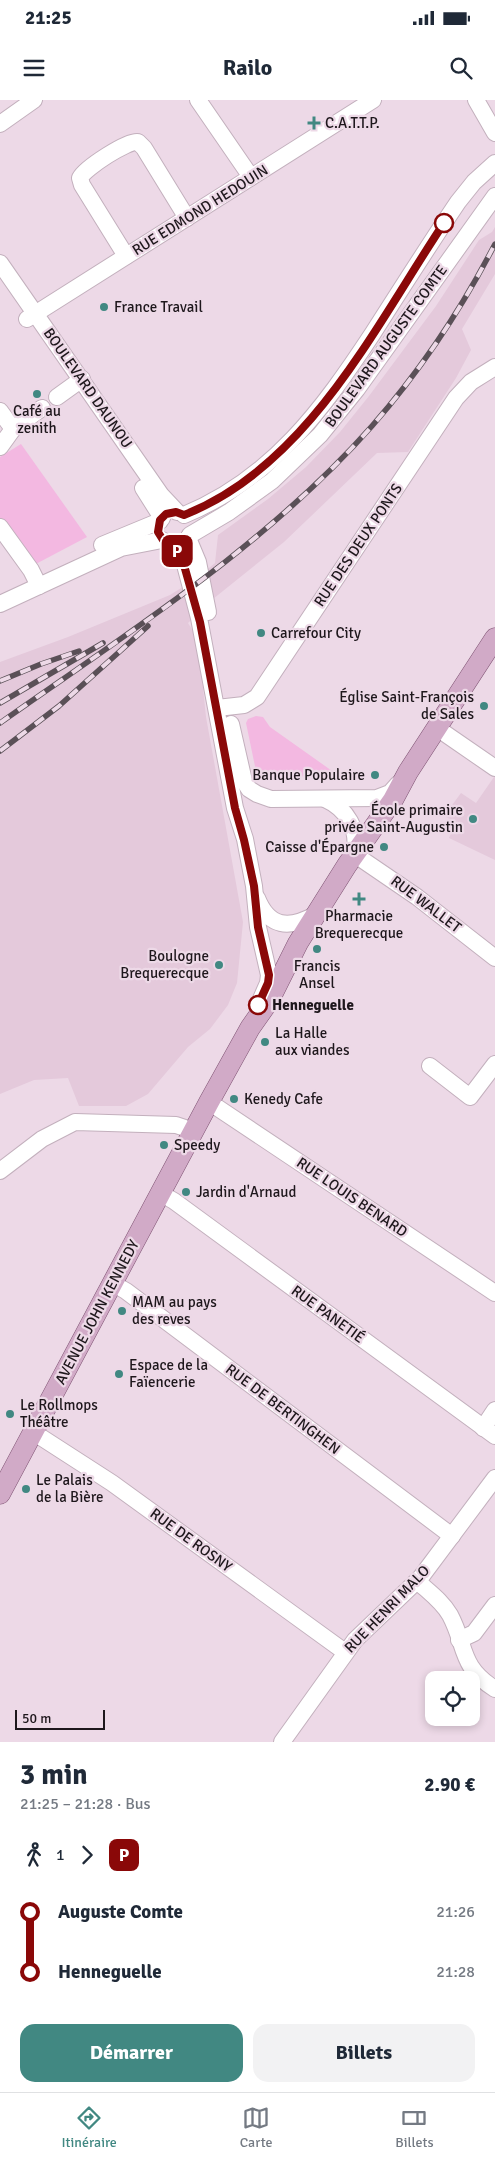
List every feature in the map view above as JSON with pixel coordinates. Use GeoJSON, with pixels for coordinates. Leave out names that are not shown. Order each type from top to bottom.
{"type":"FeatureCollection","features":[{"type":"Feature","properties":{"kind":"main road"},"geometry":{"type":"LineString","coordinates":[[315,915],[354,854],[394,800],[408,772],[495,638]]}},
{"type":"Feature","properties":{"kind":"main road","name":"AVENUE JOHN KENNEDY"},"geometry":{"type":"LineString","coordinates":[[0,1494],[209,1102],[250,1028],[269,1001],[288,961],[315,915]]}},
{"type":"Feature","properties":{"kind":"street"},"geometry":{"type":"LineString","coordinates":[[0,124],[34,100]]}},
{"type":"Feature","properties":{"kind":"street"},"geometry":{"type":"LineString","coordinates":[[198,100],[251,177]]}},
{"type":"Feature","properties":{"kind":"street","name":"RUE EDMOND HEDOUIN"},"geometry":{"type":"LineString","coordinates":[[31,316],[373,100]]}},
{"type":"Feature","properties":{"kind":"street"},"geometry":{"type":"LineString","coordinates":[[476,100],[495,133]]}},
{"type":"Feature","properties":{"kind":"street"},"geometry":{"type":"LineString","coordinates":[[126,256],[81,183],[80,178],[83,172],[95,164],[131,142],[138,142],[144,148],[187,218]]}},
{"type":"Feature","properties":{"kind":"street","name":"BOULEVARD AUGUSTE COMTE"},"geometry":{"type":"LineString","coordinates":[[36,581],[171,516],[209,504],[232,491],[278,454],[305,428],[341,381],[458,202],[474,182],[495,163]]}},
{"type":"Feature","properties":{"kind":"street","name":"BOULEVARD AUGUSTE COMTE"},"geometry":{"type":"LineString","coordinates":[[189,537],[229,512],[272,481],[320,435],[357,389],[495,196]]}},
{"type":"Feature","properties":{"kind":"street","name":"BOULEVARD DAUNOU"},"geometry":{"type":"LineString","coordinates":[[0,263],[31,316],[171,516]]}},
{"type":"Feature","properties":{"kind":"street","name":"BOULEVARD DAUNOU"},"geometry":{"type":"LineString","coordinates":[[0,281],[31,316]]}},
{"type":"Feature","properties":{"kind":"street","name":"RUE DES DEUX PONTS"},"geometry":{"type":"LineString","coordinates":[[222,708],[248,704],[262,690],[456,398],[471,382],[495,367]]}},
{"type":"Feature","properties":{"kind":"street"},"geometry":{"type":"LineString","coordinates":[[57,398],[78,382]]}},
{"type":"Feature","properties":{"kind":"street"},"geometry":{"type":"LineString","coordinates":[[0,446],[13,429],[42,408]]}},
{"type":"Feature","properties":{"kind":"street"},"geometry":{"type":"LineString","coordinates":[[0,411],[13,429]]}},
{"type":"Feature","properties":{"kind":"street"},"geometry":{"type":"LineString","coordinates":[[250,1028],[269,978],[258,927],[254,886],[235,808],[222,708],[199,566],[189,537],[191,525],[171,516],[158,529],[184,565],[222,708],[244,781],[249,789],[262,796],[283,799]]}},
{"type":"Feature","properties":{"kind":"street"},"geometry":{"type":"LineString","coordinates":[[0,527],[36,581]]}},
{"type":"Feature","properties":{"kind":"street"},"geometry":{"type":"LineString","coordinates":[[0,592],[36,581],[121,548],[168,542],[182,543],[189,537]]}},
{"type":"Feature","properties":{"kind":"street"},"geometry":{"type":"LineString","coordinates":[[0,604],[36,581]]}},
{"type":"Feature","properties":{"kind":"street"},"geometry":{"type":"LineString","coordinates":[[437,728],[495,768]]}},
{"type":"Feature","properties":{"kind":"street"},"geometry":{"type":"LineString","coordinates":[[244,840],[243,814],[246,805],[250,802],[283,799],[325,800],[382,797],[390,793],[408,772]]}},
{"type":"Feature","properties":{"kind":"street"},"geometry":{"type":"LineString","coordinates":[[325,800],[340,808],[351,823],[356,837],[354,854]]}},
{"type":"Feature","properties":{"kind":"street","name":"RUE WALLET"},"geometry":{"type":"LineString","coordinates":[[354,854],[417,896],[495,958]]}},
{"type":"Feature","properties":{"kind":"street"},"geometry":{"type":"LineString","coordinates":[[254,886],[262,908],[275,921],[293,924],[315,915]]}},
{"type":"Feature","properties":{"kind":"street"},"geometry":{"type":"LineString","coordinates":[[430,1066],[470,1096],[495,1064]]}},
{"type":"Feature","properties":{"kind":"street","name":"RUE LOUIS BENARD"},"geometry":{"type":"LineString","coordinates":[[209,1102],[495,1293]]}},
{"type":"Feature","properties":{"kind":"street"},"geometry":{"type":"LineString","coordinates":[[0,1171],[42,1139],[75,1122],[176,1125],[194,1131]]}},
{"type":"Feature","properties":{"kind":"street","name":"RUE PANETIÉ"},"geometry":{"type":"LineString","coordinates":[[160,1193],[174,1201],[489,1432]]}},
{"type":"Feature","properties":{"kind":"street","name":"RUE DE BERTINGHEN"},"geometry":{"type":"LineString","coordinates":[[112,1283],[133,1296],[452,1536]]}},
{"type":"Feature","properties":{"kind":"street"},"geometry":{"type":"LineString","coordinates":[[489,1432],[495,1410]]}},
{"type":"Feature","properties":{"kind":"street","name":"RUE DE ROSNY"},"geometry":{"type":"LineString","coordinates":[[33,1432],[112,1483],[345,1652]]}},
{"type":"Feature","properties":{"kind":"street","name":"RUE HENRI MALO"},"geometry":{"type":"LineString","coordinates":[[282,1742],[345,1652],[359,1636],[417,1582],[495,1478]]}},
{"type":"Feature","properties":{"kind":"street"},"geometry":{"type":"LineString","coordinates":[[417,1582],[451,1616],[464,1656],[481,1678],[495,1689]]}},
{"type":"Feature","properties":{"kind":"street"},"geometry":{"type":"LineString","coordinates":[[459,1640],[474,1633],[495,1605]]}},
{"type":"Feature","properties":{"kind":"shaded area"},"geometry":{"type":"Polygon","coordinates":[[[495,227],[495,274],[462,329],[471,350],[456,378],[408,452],[377,453],[284,542],[213,599],[188,623],[198,639],[206,717],[243,922],[237,983],[228,1005],[210,1029],[188,1047],[148,1094],[126,1106],[79,1106],[68,1078],[34,1080],[0,1094],[0,662],[68,637],[170,595],[197,578],[215,563],[218,535],[268,499],[306,467],[340,432],[436,306],[479,240],[492,232],[495,227]]]}},
{"type":"Feature","properties":{"kind":"shaded area"},"geometry":{"type":"Polygon","coordinates":[[[21,444],[87,537],[32,566],[0,521],[0,457],[21,444]]]}},
{"type":"Feature","properties":{"kind":"shaded area"},"geometry":{"type":"Polygon","coordinates":[[[256,716],[263,717],[270,727],[335,773],[276,779],[266,772],[256,771],[246,723],[248,719],[256,716]]]}},
{"type":"Feature","properties":{"kind":"shaded area","name":"École primaire privée Saint-Augustin"},"geometry":{"type":"Polygon","coordinates":[[[494,777],[495,860],[449,838],[456,822],[444,816],[461,793],[476,803],[494,777]]]}},
{"type":"Feature","properties":{"kind":"railway"},"geometry":{"type":"LineString","coordinates":[[0,723],[195,585],[288,510],[331,469],[372,426],[407,383],[454,316],[495,244]]}},
{"type":"Feature","properties":{"kind":"railway"},"geometry":{"type":"LineString","coordinates":[[0,751],[59,706],[148,626]]}},
{"type":"Feature","properties":{"kind":"railway"},"geometry":{"type":"LineString","coordinates":[[0,703],[103,643]]}},
{"type":"Feature","properties":{"kind":"railway"},"geometry":{"type":"LineString","coordinates":[[0,681],[79,651]]}},
{"type":"Feature","properties":{"kind":"bus line","name":"P"},"geometry":{"type":"LineString","coordinates":[[258,1005],[268,983],[269,975],[258,927],[254,886],[235,808],[200,622],[183,561],[173,545],[166,543],[161,538],[158,532],[158,525],[161,519],[170,512],[184,515],[232,491],[274,457],[305,428],[341,381],[444,223]]}},
{"type":"Feature","properties":{"kind":"place","name":"C.A.T.T.P."},"geometry":{"type":"Point","coordinates":[314,123]}},
{"type":"Feature","properties":{"kind":"place","name":"France Travail"},"geometry":{"type":"Point","coordinates":[104,307]}},
{"type":"Feature","properties":{"kind":"place","name":"Café au zenith"},"geometry":{"type":"Point","coordinates":[37,394]}},
{"type":"Feature","properties":{"kind":"place","name":"Carrefour City"},"geometry":{"type":"Point","coordinates":[261,633]}},
{"type":"Feature","properties":{"kind":"place","name":"Église Saint-François de Sales"},"geometry":{"type":"Point","coordinates":[484,706]}},
{"type":"Feature","properties":{"kind":"place","name":"Banque Populaire"},"geometry":{"type":"Point","coordinates":[375,775]}},
{"type":"Feature","properties":{"kind":"place","name":"École primaire privée Saint-Augustin"},"geometry":{"type":"Point","coordinates":[473,819]}},
{"type":"Feature","properties":{"kind":"place","name":"Caisse d'Épargne"},"geometry":{"type":"Point","coordinates":[384,847]}},
{"type":"Feature","properties":{"kind":"place","name":"Pharmacie Brequerecque"},"geometry":{"type":"Point","coordinates":[359,899]}},
{"type":"Feature","properties":{"kind":"place","name":"Francis Ansel"},"geometry":{"type":"Point","coordinates":[317,949]}},
{"type":"Feature","properties":{"kind":"place","name":"Boulogne Brequerecque"},"geometry":{"type":"Point","coordinates":[219,965]}},
{"type":"Feature","properties":{"kind":"place","name":"Henneguelle"},"geometry":{"type":"Point","coordinates":[258,1005]}},
{"type":"Feature","properties":{"kind":"place","name":"La Halle aux viandes"},"geometry":{"type":"Point","coordinates":[265,1042]}},
{"type":"Feature","properties":{"kind":"place","name":"Kenedy Cafe"},"geometry":{"type":"Point","coordinates":[234,1099]}},
{"type":"Feature","properties":{"kind":"place","name":"Speedy"},"geometry":{"type":"Point","coordinates":[164,1145]}},
{"type":"Feature","properties":{"kind":"place","name":"Jardin d'Arnaud"},"geometry":{"type":"Point","coordinates":[186,1192]}},
{"type":"Feature","properties":{"kind":"place","name":"MAM au pays des reves"},"geometry":{"type":"Point","coordinates":[122,1311]}},
{"type":"Feature","properties":{"kind":"place","name":"Espace de la Faïencerie"},"geometry":{"type":"Point","coordinates":[119,1374]}},
{"type":"Feature","properties":{"kind":"place","name":"Le Rollmops Théâtre"},"geometry":{"type":"Point","coordinates":[10,1414]}},
{"type":"Feature","properties":{"kind":"place","name":"Le Palais de la Bière"},"geometry":{"type":"Point","coordinates":[26,1489]}}]}
